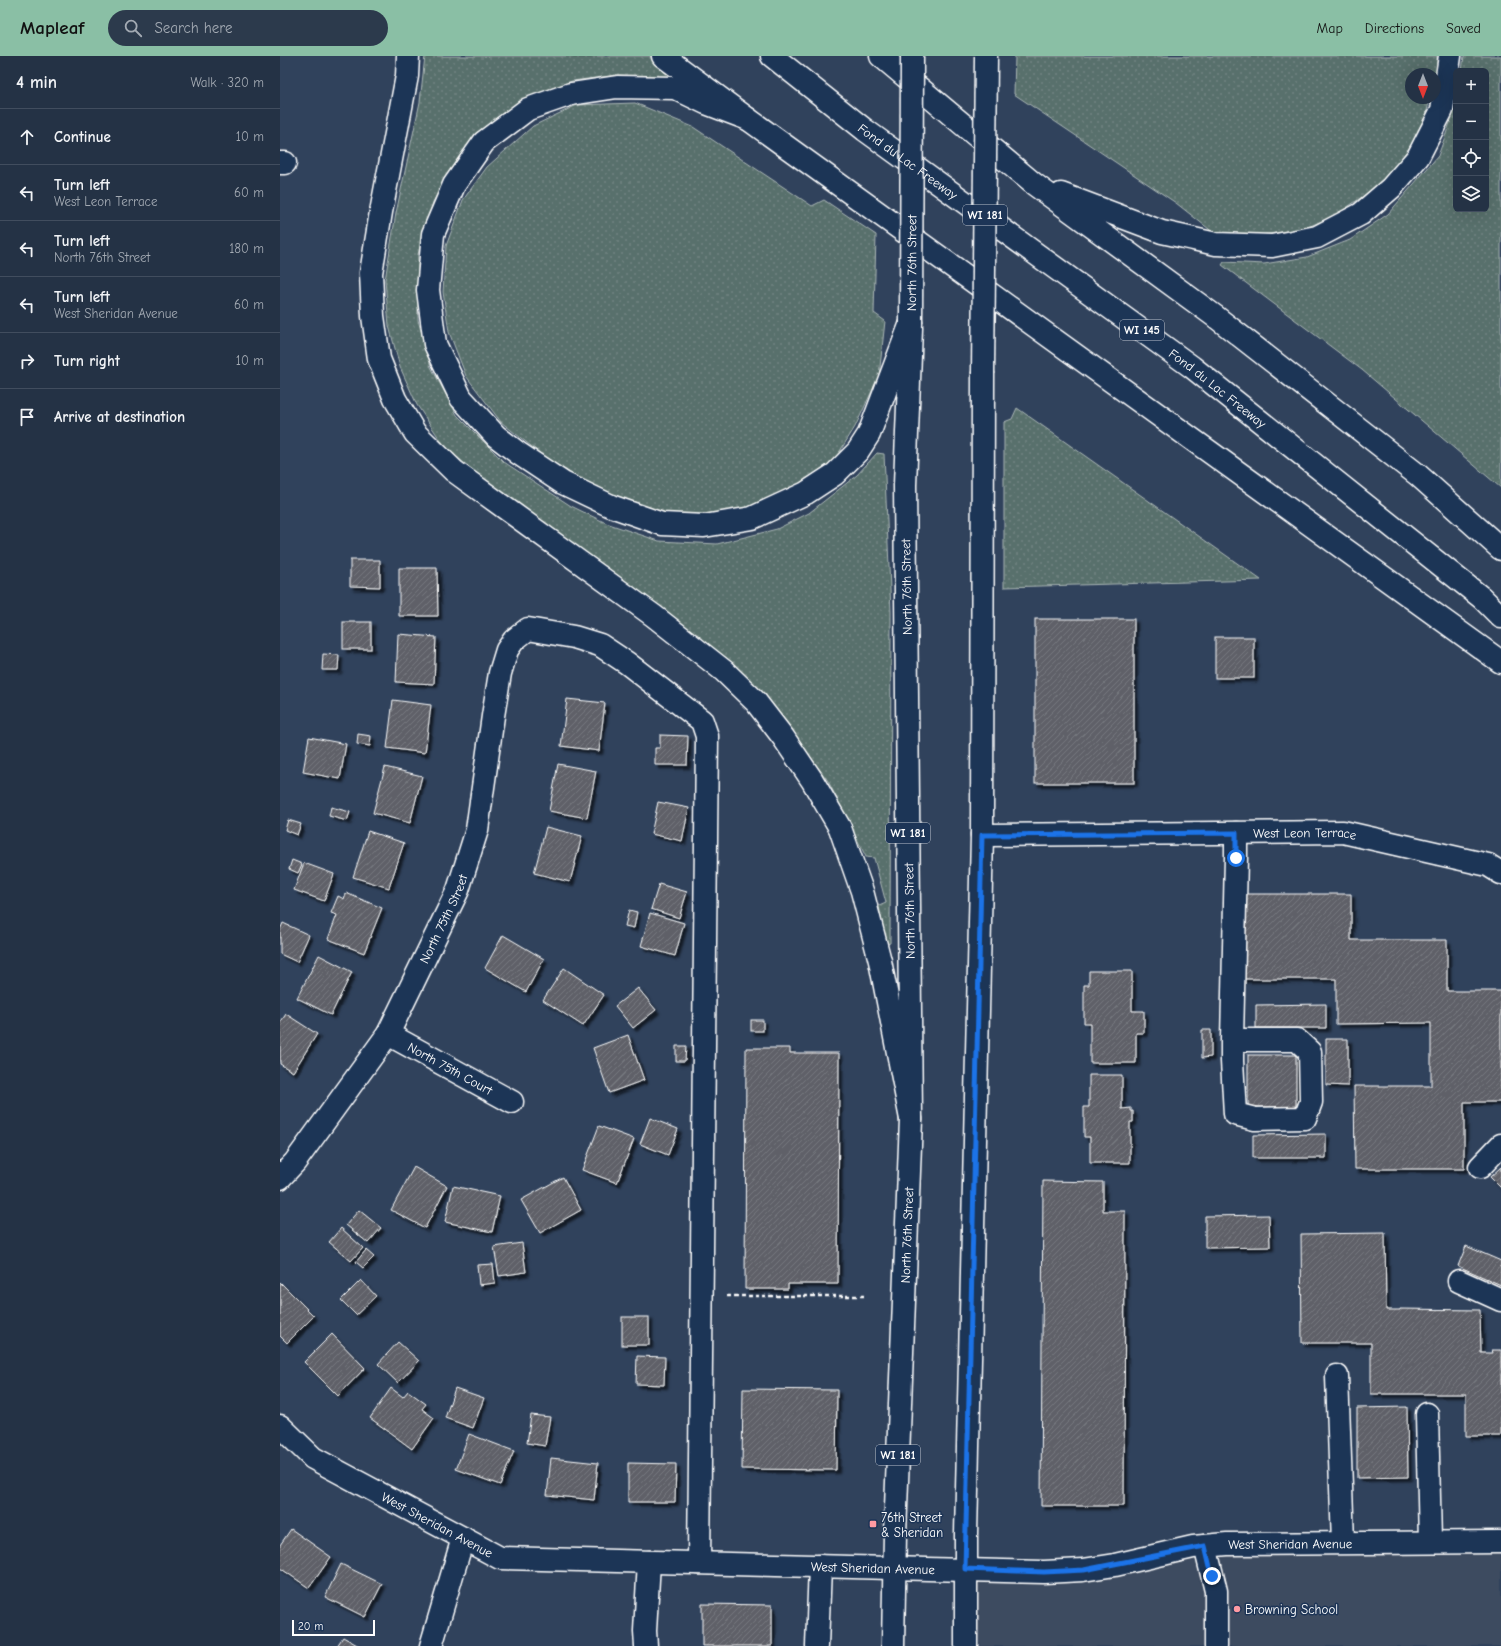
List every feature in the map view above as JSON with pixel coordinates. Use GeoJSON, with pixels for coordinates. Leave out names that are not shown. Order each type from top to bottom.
{"type":"FeatureCollection","features":[{"type":"Feature","properties":{"kind":"main road"},"geometry":{"type":"LineString","coordinates":[[408,56],[407,76],[371,273],[372,316],[379,359],[395,399],[415,432],[454,471],[654,616],[724,671],[756,702],[783,737],[812,780],[840,828],[862,891],[880,961],[910,1119]]}},
{"type":"Feature","properties":{"kind":"main road"},"geometry":{"type":"LineString","coordinates":[[663,56],[748,119],[1501,662]]}},
{"type":"Feature","properties":{"kind":"main road","name":"Fond du Lac Freeway"},"geometry":{"type":"LineString","coordinates":[[772,56],[865,130],[1192,366],[1482,598],[1501,617]]}},
{"type":"Feature","properties":{"kind":"main road"},"geometry":{"type":"LineString","coordinates":[[881,56],[1034,184],[1216,317],[1382,446],[1418,475],[1501,549]]}},
{"type":"Feature","properties":{"kind":"main road","name":"North 76th Street"},"geometry":{"type":"LineString","coordinates":[[893,1646],[894,1568],[910,1119],[905,485],[911,323],[912,56]]}},
{"type":"Feature","properties":{"kind":"main road","name":"WI 181"},"geometry":{"type":"LineString","coordinates":[[966,1646],[965,1569],[982,835],[983,374],[986,56]]}},
{"type":"Feature","properties":{"kind":"main road"},"geometry":{"type":"LineString","coordinates":[[1034,184],[1162,232],[1216,244],[1272,246],[1317,237],[1361,214],[1391,188],[1418,157],[1442,110],[1450,56]]}},
{"type":"Feature","properties":{"kind":"main road"},"geometry":{"type":"LineString","coordinates":[[748,119],[706,103],[675,88],[617,87],[571,94],[528,109],[484,142],[454,184],[433,234],[428,290],[435,344],[461,398],[496,436],[518,453],[563,483],[611,506],[662,524],[704,526],[752,518],[806,494],[835,474],[858,451],[869,434],[911,323]]}},
{"type":"Feature","properties":{"kind":"main road","name":"North 75th Street"},"geometry":{"type":"LineString","coordinates":[[280,1178],[295,1162],[388,1034],[458,890],[477,830],[500,673],[507,650],[514,640],[528,629],[574,636],[600,645],[627,663],[702,721],[707,736],[699,1563]]}},
{"type":"Feature","properties":{"kind":"main road","name":"West Leon Terrace"},"geometry":{"type":"LineString","coordinates":[[982,835],[1343,832],[1488,865],[1501,873]]}},
{"type":"Feature","properties":{"kind":"main road"},"geometry":{"type":"LineString","coordinates":[[1232,1040],[1297,1040],[1310,1052],[1312,1102],[1305,1118],[1255,1119],[1235,1114],[1232,1040],[1236,833]]}},
{"type":"Feature","properties":{"kind":"main road","name":"North 75th Court"},"geometry":{"type":"LineString","coordinates":[[388,1034],[512,1102]]}},
{"type":"Feature","properties":{"kind":"main road"},"geometry":{"type":"LineString","coordinates":[[1480,1167],[1501,1145]]}},
{"type":"Feature","properties":{"kind":"main road"},"geometry":{"type":"LineString","coordinates":[[1459,1282],[1501,1300]]}},
{"type":"Feature","properties":{"kind":"main road"},"geometry":{"type":"LineString","coordinates":[[1337,1376],[1343,1542]]}},
{"type":"Feature","properties":{"kind":"main road"},"geometry":{"type":"LineString","coordinates":[[1427,1414],[1430,1541]]}},
{"type":"Feature","properties":{"kind":"main road","name":"West Sheridan Avenue"},"geometry":{"type":"LineString","coordinates":[[280,1426],[313,1458],[500,1558],[1044,1572],[1084,1570],[1205,1546],[1227,1544],[1430,1541],[1501,1542]]}},
{"type":"Feature","properties":{"kind":"main road"},"geometry":{"type":"LineString","coordinates":[[431,1646],[463,1538]]}},
{"type":"Feature","properties":{"kind":"main road"},"geometry":{"type":"LineString","coordinates":[[1205,1546],[1216,1591],[1216,1646]]}},
{"type":"Feature","properties":{"kind":"main road"},"geometry":{"type":"LineString","coordinates":[[646,1646],[645,1631],[649,1562]]}},
{"type":"Feature","properties":{"kind":"main road"},"geometry":{"type":"LineString","coordinates":[[817,1646],[820,1566]]}},
{"type":"Feature","properties":{"kind":"path"},"geometry":{"type":"LineString","coordinates":[[737,1296],[866,1296]]}},
{"type":"Feature","properties":{"kind":"shaded area","name":"Browning School"},"geometry":{"type":"Polygon","coordinates":[[[1501,1543],[1501,1646],[980,1646],[965,1569],[1156,1556],[1501,1543]]]}},
{"type":"Feature","properties":{"kind":"green space"},"geometry":{"type":"Polygon","coordinates":[[[425,56],[656,56],[679,73],[676,82],[659,77],[618,75],[572,81],[547,90],[516,107],[477,136],[455,163],[433,202],[418,254],[418,320],[431,367],[457,415],[504,462],[571,506],[606,523],[659,541],[717,544],[777,529],[809,513],[857,475],[877,453],[884,454],[891,612],[890,943],[886,944],[879,906],[886,903],[874,858],[866,857],[828,781],[783,719],[445,447],[417,405],[400,367],[389,326],[385,280],[396,213],[420,102],[425,56]]]}},
{"type":"Feature","properties":{"kind":"green space"},"geometry":{"type":"Polygon","coordinates":[[[1015,56],[1437,56],[1437,68],[1405,68],[1405,104],[1429,104],[1426,115],[1411,145],[1385,181],[1336,215],[1301,230],[1251,236],[1214,233],[1176,203],[1014,94],[1015,56]]]}},
{"type":"Feature","properties":{"kind":"green space"},"geometry":{"type":"Polygon","coordinates":[[[1464,56],[1501,56],[1501,488],[1362,370],[1222,265],[1224,262],[1264,264],[1307,257],[1350,240],[1388,214],[1438,156],[1453,114],[1453,212],[1489,212],[1489,68],[1462,68],[1464,56]]]}},
{"type":"Feature","properties":{"kind":"green space"},"geometry":{"type":"Polygon","coordinates":[[[635,103],[693,127],[812,206],[824,200],[876,235],[874,313],[885,321],[879,376],[855,427],[835,459],[799,488],[733,515],[659,513],[590,485],[546,458],[501,422],[466,376],[449,332],[443,292],[446,246],[463,200],[487,167],[533,126],[577,105],[635,103]]]}},
{"type":"Feature","properties":{"kind":"green space"},"geometry":{"type":"Polygon","coordinates":[[[1017,408],[1261,580],[1004,587],[1004,422],[1012,419],[1017,408]]]}},
{"type":"Feature","properties":{"kind":"building"},"geometry":{"type":"Polygon","coordinates":[[[350,560],[380,560],[380,587],[350,586],[350,560]]]}},
{"type":"Feature","properties":{"kind":"building"},"geometry":{"type":"Polygon","coordinates":[[[399,568],[437,568],[438,616],[399,616],[399,568]]]}},
{"type":"Feature","properties":{"kind":"building"},"geometry":{"type":"Polygon","coordinates":[[[1035,619],[1134,619],[1134,783],[1035,783],[1035,619]]]}},
{"type":"Feature","properties":{"kind":"building"},"geometry":{"type":"Polygon","coordinates":[[[343,622],[371,622],[371,649],[343,649],[343,622]]]}},
{"type":"Feature","properties":{"kind":"building"},"geometry":{"type":"Polygon","coordinates":[[[398,634],[436,637],[434,684],[396,682],[398,634]]]}},
{"type":"Feature","properties":{"kind":"building"},"geometry":{"type":"Polygon","coordinates":[[[1215,637],[1254,637],[1254,678],[1215,678],[1215,637]]]}},
{"type":"Feature","properties":{"kind":"building"},"geometry":{"type":"Polygon","coordinates":[[[323,654],[339,655],[338,670],[322,670],[323,654]]]}},
{"type":"Feature","properties":{"kind":"building"},"geometry":{"type":"Polygon","coordinates":[[[567,699],[605,703],[599,751],[561,746],[567,699]]]}},
{"type":"Feature","properties":{"kind":"building"},"geometry":{"type":"Polygon","coordinates":[[[393,700],[431,705],[425,753],[387,748],[393,700]]]}},
{"type":"Feature","properties":{"kind":"building"},"geometry":{"type":"Polygon","coordinates":[[[358,734],[371,736],[370,746],[357,744],[358,734]]]}},
{"type":"Feature","properties":{"kind":"building"},"geometry":{"type":"Polygon","coordinates":[[[660,735],[688,736],[687,765],[655,765],[655,748],[660,748],[660,735]]]}},
{"type":"Feature","properties":{"kind":"building"},"geometry":{"type":"Polygon","coordinates":[[[309,737],[346,744],[340,779],[303,772],[309,737]]]}},
{"type":"Feature","properties":{"kind":"building"},"geometry":{"type":"Polygon","coordinates":[[[558,764],[596,771],[587,818],[549,811],[558,764]]]}},
{"type":"Feature","properties":{"kind":"building"},"geometry":{"type":"Polygon","coordinates":[[[385,767],[422,776],[410,823],[373,813],[385,767]]]}},
{"type":"Feature","properties":{"kind":"building"},"geometry":{"type":"Polygon","coordinates":[[[658,802],[689,808],[682,841],[651,834],[658,802]]]}},
{"type":"Feature","properties":{"kind":"building"},"geometry":{"type":"Polygon","coordinates":[[[331,807],[350,812],[347,821],[329,816],[331,807]]]}},
{"type":"Feature","properties":{"kind":"building"},"geometry":{"type":"Polygon","coordinates":[[[288,820],[301,824],[297,835],[285,830],[288,820]]]}},
{"type":"Feature","properties":{"kind":"building"},"geometry":{"type":"Polygon","coordinates":[[[546,827],[582,836],[570,882],[534,873],[546,827]]]}},
{"type":"Feature","properties":{"kind":"building"},"geometry":{"type":"Polygon","coordinates":[[[368,831],[404,843],[389,888],[353,877],[368,831]]]}},
{"type":"Feature","properties":{"kind":"building"},"geometry":{"type":"Polygon","coordinates":[[[292,860],[302,864],[298,873],[289,869],[292,860]]]}},
{"type":"Feature","properties":{"kind":"building"},"geometry":{"type":"Polygon","coordinates":[[[304,863],[334,874],[324,901],[294,890],[304,863]]]}},
{"type":"Feature","properties":{"kind":"building"},"geometry":{"type":"Polygon","coordinates":[[[659,884],[687,892],[679,918],[651,909],[659,884]]]}},
{"type":"Feature","properties":{"kind":"building"},"geometry":{"type":"Polygon","coordinates":[[[346,893],[382,908],[364,953],[328,939],[337,915],[331,913],[338,896],[344,899],[346,893]]]}},
{"type":"Feature","properties":{"kind":"building"},"geometry":{"type":"Polygon","coordinates":[[[1241,894],[1351,894],[1351,940],[1447,940],[1447,991],[1501,991],[1501,1102],[1464,1102],[1464,1169],[1355,1169],[1354,1086],[1431,1086],[1431,1023],[1336,1024],[1336,979],[1241,979],[1241,894]]]}},
{"type":"Feature","properties":{"kind":"building"},"geometry":{"type":"Polygon","coordinates":[[[629,910],[637,912],[634,928],[625,926],[629,910]]]}},
{"type":"Feature","properties":{"kind":"building"},"geometry":{"type":"Polygon","coordinates":[[[650,913],[684,923],[675,956],[641,946],[650,913]]]}},
{"type":"Feature","properties":{"kind":"building"},"geometry":{"type":"Polygon","coordinates":[[[283,923],[309,935],[297,962],[280,954],[280,930],[283,923]]]}},
{"type":"Feature","properties":{"kind":"building"},"geometry":{"type":"Polygon","coordinates":[[[503,935],[544,959],[526,992],[485,968],[503,935]]]}},
{"type":"Feature","properties":{"kind":"building"},"geometry":{"type":"Polygon","coordinates":[[[319,955],[352,972],[331,1015],[297,998],[319,955]]]}},
{"type":"Feature","properties":{"kind":"building"},"geometry":{"type":"Polygon","coordinates":[[[564,968],[604,995],[583,1026],[543,1000],[564,968]]]}},
{"type":"Feature","properties":{"kind":"building"},"geometry":{"type":"Polygon","coordinates":[[[1089,971],[1132,971],[1132,1011],[1144,1011],[1144,1033],[1136,1033],[1136,1063],[1090,1063],[1090,1023],[1084,1023],[1084,985],[1089,985],[1089,971]]]}},
{"type":"Feature","properties":{"kind":"building"},"geometry":{"type":"Polygon","coordinates":[[[638,988],[656,1010],[633,1028],[615,1006],[638,988]]]}},
{"type":"Feature","properties":{"kind":"building"},"geometry":{"type":"Polygon","coordinates":[[[1326,1004],[1326,1028],[1256,1028],[1256,1005],[1326,1004]]]}},
{"type":"Feature","properties":{"kind":"building"},"geometry":{"type":"Polygon","coordinates":[[[286,1014],[317,1034],[293,1072],[280,1064],[280,1023],[286,1014]]]}},
{"type":"Feature","properties":{"kind":"building"},"geometry":{"type":"Polygon","coordinates":[[[751,1020],[763,1020],[763,1031],[751,1031],[751,1020]]]}},
{"type":"Feature","properties":{"kind":"building"},"geometry":{"type":"Polygon","coordinates":[[[1202,1030],[1211,1030],[1211,1057],[1202,1058],[1202,1030]]]}},
{"type":"Feature","properties":{"kind":"building"},"geometry":{"type":"Polygon","coordinates":[[[628,1035],[644,1080],[609,1093],[593,1048],[628,1035]]]}},
{"type":"Feature","properties":{"kind":"building"},"geometry":{"type":"Polygon","coordinates":[[[1326,1039],[1348,1039],[1348,1086],[1326,1085],[1326,1039]]]}},
{"type":"Feature","properties":{"kind":"building"},"geometry":{"type":"Polygon","coordinates":[[[676,1046],[686,1046],[685,1061],[676,1061],[676,1046]]]}},
{"type":"Feature","properties":{"kind":"building"},"geometry":{"type":"Polygon","coordinates":[[[746,1048],[790,1048],[790,1053],[839,1053],[838,1284],[788,1284],[788,1289],[745,1289],[746,1048]]]}},
{"type":"Feature","properties":{"kind":"building"},"geometry":{"type":"Polygon","coordinates":[[[1248,1055],[1296,1055],[1296,1107],[1248,1107],[1248,1055]]]}},
{"type":"Feature","properties":{"kind":"building"},"geometry":{"type":"Polygon","coordinates":[[[1089,1075],[1122,1075],[1122,1109],[1131,1108],[1131,1111],[1133,1111],[1133,1122],[1130,1122],[1130,1163],[1090,1163],[1090,1137],[1084,1137],[1084,1107],[1089,1107],[1089,1075]]]}},
{"type":"Feature","properties":{"kind":"building"},"geometry":{"type":"Polygon","coordinates":[[[650,1118],[678,1129],[668,1155],[640,1144],[650,1118]]]}},
{"type":"Feature","properties":{"kind":"building"},"geometry":{"type":"Polygon","coordinates":[[[599,1126],[634,1139],[617,1183],[582,1170],[599,1126]]]}},
{"type":"Feature","properties":{"kind":"building"},"geometry":{"type":"Polygon","coordinates":[[[1326,1134],[1326,1158],[1253,1158],[1253,1135],[1326,1134]]]}},
{"type":"Feature","properties":{"kind":"building"},"geometry":{"type":"Polygon","coordinates":[[[414,1167],[447,1186],[425,1228],[391,1210],[414,1167]]]}},
{"type":"Feature","properties":{"kind":"building"},"geometry":{"type":"Polygon","coordinates":[[[1501,1167],[1501,1188],[1490,1177],[1501,1167]]]}},
{"type":"Feature","properties":{"kind":"building"},"geometry":{"type":"Polygon","coordinates":[[[563,1177],[581,1210],[540,1233],[521,1200],[563,1177]]]}},
{"type":"Feature","properties":{"kind":"building"},"geometry":{"type":"Polygon","coordinates":[[[1043,1181],[1103,1182],[1103,1211],[1125,1211],[1124,1506],[1041,1506],[1043,1181]]]}},
{"type":"Feature","properties":{"kind":"building"},"geometry":{"type":"Polygon","coordinates":[[[453,1186],[500,1196],[492,1232],[445,1222],[453,1186]]]}},
{"type":"Feature","properties":{"kind":"building"},"geometry":{"type":"Polygon","coordinates":[[[359,1210],[381,1228],[368,1243],[346,1225],[359,1210]]]}},
{"type":"Feature","properties":{"kind":"building"},"geometry":{"type":"Polygon","coordinates":[[[1269,1215],[1270,1247],[1205,1248],[1205,1216],[1269,1215]]]}},
{"type":"Feature","properties":{"kind":"building"},"geometry":{"type":"Polygon","coordinates":[[[341,1228],[363,1248],[351,1261],[329,1242],[341,1228]]]}},
{"type":"Feature","properties":{"kind":"building"},"geometry":{"type":"Polygon","coordinates":[[[1385,1233],[1386,1310],[1480,1310],[1481,1353],[1493,1353],[1492,1350],[1501,1350],[1501,1436],[1466,1436],[1466,1394],[1371,1394],[1371,1343],[1302,1343],[1301,1234],[1385,1233]]]}},
{"type":"Feature","properties":{"kind":"building"},"geometry":{"type":"Polygon","coordinates":[[[522,1243],[526,1272],[499,1276],[494,1247],[522,1243]]]}},
{"type":"Feature","properties":{"kind":"building"},"geometry":{"type":"Polygon","coordinates":[[[1466,1246],[1501,1261],[1501,1285],[1458,1266],[1466,1246]]]}},
{"type":"Feature","properties":{"kind":"building"},"geometry":{"type":"Polygon","coordinates":[[[366,1250],[374,1257],[363,1268],[356,1262],[366,1250]]]}},
{"type":"Feature","properties":{"kind":"building"},"geometry":{"type":"Polygon","coordinates":[[[493,1264],[495,1283],[479,1285],[477,1265],[493,1264]]]}},
{"type":"Feature","properties":{"kind":"building"},"geometry":{"type":"Polygon","coordinates":[[[361,1280],[376,1296],[356,1315],[341,1300],[361,1280]]]}},
{"type":"Feature","properties":{"kind":"building"},"geometry":{"type":"Polygon","coordinates":[[[280,1282],[314,1316],[287,1343],[280,1336],[280,1282]]]}},
{"type":"Feature","properties":{"kind":"building"},"geometry":{"type":"Polygon","coordinates":[[[622,1317],[649,1317],[649,1345],[622,1345],[622,1317]]]}},
{"type":"Feature","properties":{"kind":"building"},"geometry":{"type":"Polygon","coordinates":[[[332,1334],[365,1368],[338,1396],[304,1362],[332,1334]]]}},
{"type":"Feature","properties":{"kind":"building"},"geometry":{"type":"Polygon","coordinates":[[[398,1342],[419,1361],[398,1383],[378,1364],[398,1342]]]}},
{"type":"Feature","properties":{"kind":"building"},"geometry":{"type":"Polygon","coordinates":[[[637,1356],[665,1357],[664,1385],[636,1384],[637,1356]]]}},
{"type":"Feature","properties":{"kind":"building"},"geometry":{"type":"Polygon","coordinates":[[[391,1388],[403,1397],[408,1391],[426,1404],[422,1409],[434,1418],[412,1449],[370,1418],[391,1388]]]}},
{"type":"Feature","properties":{"kind":"building"},"geometry":{"type":"Polygon","coordinates":[[[455,1388],[484,1398],[473,1428],[445,1418],[455,1388]]]}},
{"type":"Feature","properties":{"kind":"building"},"geometry":{"type":"Polygon","coordinates":[[[743,1389],[837,1390],[836,1470],[742,1469],[743,1389]]]}},
{"type":"Feature","properties":{"kind":"building"},"geometry":{"type":"Polygon","coordinates":[[[1407,1407],[1408,1477],[1357,1478],[1357,1408],[1407,1407]]]}},
{"type":"Feature","properties":{"kind":"building"},"geometry":{"type":"Polygon","coordinates":[[[531,1415],[550,1417],[545,1446],[527,1443],[531,1415]]]}},
{"type":"Feature","properties":{"kind":"building"},"geometry":{"type":"Polygon","coordinates":[[[469,1434],[514,1451],[500,1485],[456,1469],[469,1434]]]}},
{"type":"Feature","properties":{"kind":"building"},"geometry":{"type":"Polygon","coordinates":[[[551,1458],[598,1463],[594,1500],[547,1495],[551,1458]]]}},
{"type":"Feature","properties":{"kind":"building"},"geometry":{"type":"Polygon","coordinates":[[[628,1463],[676,1464],[675,1502],[628,1502],[628,1463]]]}},
{"type":"Feature","properties":{"kind":"building"},"geometry":{"type":"Polygon","coordinates":[[[291,1529],[331,1557],[309,1588],[280,1568],[280,1545],[291,1529]]]}},
{"type":"Feature","properties":{"kind":"building"},"geometry":{"type":"Polygon","coordinates":[[[341,1564],[382,1584],[365,1617],[325,1597],[341,1564]]]}},
{"type":"Feature","properties":{"kind":"building"},"geometry":{"type":"Polygon","coordinates":[[[702,1604],[772,1605],[772,1646],[702,1646],[702,1604]]]}},
{"type":"Feature","properties":{"kind":"building"},"geometry":{"type":"Polygon","coordinates":[[[343,1637],[359,1646],[337,1646],[343,1637]]]}},
{"type":"Feature","properties":{"kind":"place","name":"76th Street & Sheridan"},"geometry":{"type":"Point","coordinates":[873,1524]}},
{"type":"Feature","properties":{"kind":"place","name":"Browning School"},"geometry":{"type":"Point","coordinates":[1237,1609]}},
{"type":"Feature","properties":{"kind":"route"},"geometry":{"type":"LineString","coordinates":[[1212,1576],[1205,1546],[1193,1547],[1115,1565],[1084,1570],[1044,1572],[965,1569],[982,835],[1236,833],[1236,858]]}}]}
